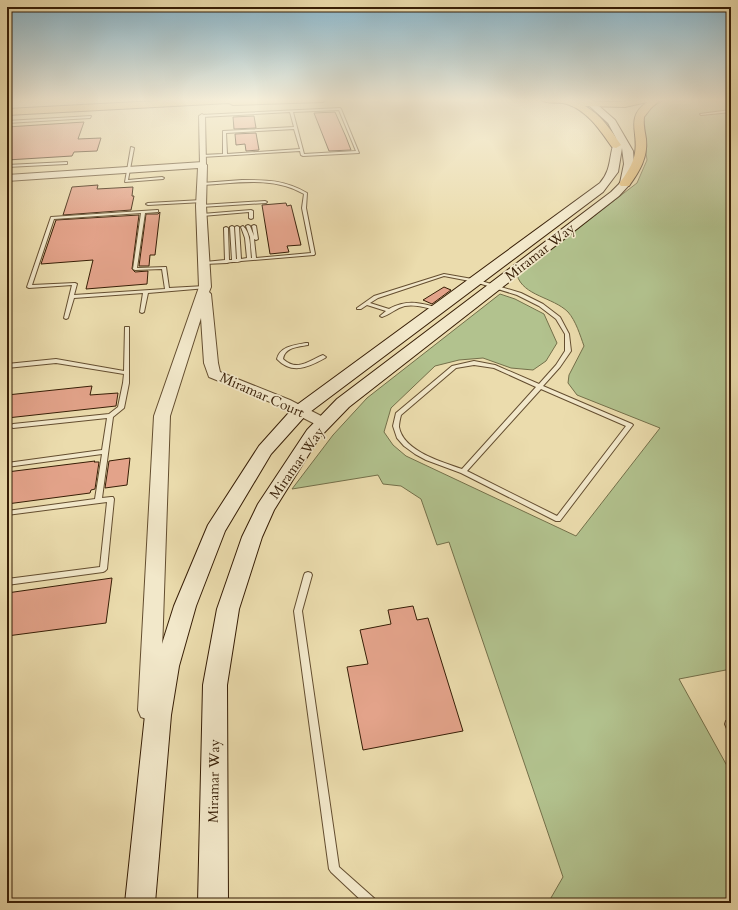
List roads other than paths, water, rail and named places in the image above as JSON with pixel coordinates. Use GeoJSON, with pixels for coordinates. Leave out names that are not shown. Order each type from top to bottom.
{"type":"FeatureCollection","features":[{"type":"Feature","properties":{"kind":"main road"},"geometry":{"type":"LineString","coordinates":[[618,141],[628,151],[629,164],[625,184]]}},
{"type":"Feature","properties":{"kind":"main road","name":"Miramar Way"},"geometry":{"type":"LineString","coordinates":[[141,890],[158,715],[167,666],[185,606],[215,530],[265,450],[300,411],[599,190],[610,177],[613,170],[618,141]]}},
{"type":"Feature","properties":{"kind":"main road"},"geometry":{"type":"LineString","coordinates":[[625,184],[633,173],[640,154],[641,141]]}},
{"type":"Feature","properties":{"kind":"main road","name":"Miramar Way"},"geometry":{"type":"LineString","coordinates":[[213,903],[216,685],[228,609],[252,537],[265,509],[296,458],[313,434],[343,403],[615,194],[625,184]]}},
{"type":"Feature","properties":{"kind":"street","name":"Miramar Way"},"geometry":{"type":"LineString","coordinates":[[141,890],[162,416],[205,287],[202,207],[203,141]]}},
{"type":"Feature","properties":{"kind":"street"},"geometry":{"type":"LineString","coordinates":[[7,178],[128,170],[203,161]]}},
{"type":"Feature","properties":{"kind":"street","name":"Miramar Court"},"geometry":{"type":"LineString","coordinates":[[205,287],[211,364],[214,374],[285,403],[324,423]]}},
{"type":"Feature","properties":{"kind":"lane"},"geometry":{"type":"LineString","coordinates":[[224,141],[225,155]]}},
{"type":"Feature","properties":{"kind":"lane"},"geometry":{"type":"LineString","coordinates":[[300,141],[303,155],[358,152],[354,141]]}},
{"type":"Feature","properties":{"kind":"lane"},"geometry":{"type":"LineString","coordinates":[[132,148],[126,180],[162,178]]}},
{"type":"Feature","properties":{"kind":"lane"},"geometry":{"type":"LineString","coordinates":[[203,161],[225,155],[302,150]]}},
{"type":"Feature","properties":{"kind":"lane"},"geometry":{"type":"LineString","coordinates":[[7,166],[66,163]]}},
{"type":"Feature","properties":{"kind":"lane"},"geometry":{"type":"LineString","coordinates":[[202,184],[273,181],[300,189],[306,194],[304,208],[313,254],[205,264]]}},
{"type":"Feature","properties":{"kind":"lane"},"geometry":{"type":"LineString","coordinates":[[148,204],[202,207],[265,202]]}},
{"type":"Feature","properties":{"kind":"lane"},"geometry":{"type":"LineString","coordinates":[[234,204],[235,212],[241,219]]}},
{"type":"Feature","properties":{"kind":"lane"},"geometry":{"type":"LineString","coordinates":[[202,207],[226,220]]}},
{"type":"Feature","properties":{"kind":"lane"},"geometry":{"type":"LineString","coordinates":[[66,318],[75,284],[29,287],[52,218],[157,211]]}},
{"type":"Feature","properties":{"kind":"lane"},"geometry":{"type":"LineString","coordinates":[[217,214],[251,211],[251,218]]}},
{"type":"Feature","properties":{"kind":"lane"},"geometry":{"type":"LineString","coordinates":[[143,212],[135,269],[164,268],[167,290]]}},
{"type":"Feature","properties":{"kind":"lane"},"geometry":{"type":"LineString","coordinates":[[241,219],[244,212]]}},
{"type":"Feature","properties":{"kind":"lane"},"geometry":{"type":"LineString","coordinates":[[224,213],[231,219]]}},
{"type":"Feature","properties":{"kind":"lane"},"geometry":{"type":"LineString","coordinates":[[230,213],[241,219]]}},
{"type":"Feature","properties":{"kind":"lane"},"geometry":{"type":"LineString","coordinates":[[246,226],[247,238],[254,259]]}},
{"type":"Feature","properties":{"kind":"lane"},"geometry":{"type":"LineString","coordinates":[[254,226],[254,259]]}},
{"type":"Feature","properties":{"kind":"lane"},"geometry":{"type":"LineString","coordinates":[[232,227],[234,261]]}},
{"type":"Feature","properties":{"kind":"lane"},"geometry":{"type":"LineString","coordinates":[[237,227],[239,261]]}},
{"type":"Feature","properties":{"kind":"lane"},"geometry":{"type":"LineString","coordinates":[[226,228],[227,262]]}},
{"type":"Feature","properties":{"kind":"lane"},"geometry":{"type":"LineString","coordinates":[[359,308],[376,297],[437,276],[452,276],[476,281],[518,294],[541,305],[558,318],[568,334],[568,350],[558,366],[463,472]]}},
{"type":"Feature","properties":{"kind":"lane"},"geometry":{"type":"LineString","coordinates":[[71,297],[205,287]]}},
{"type":"Feature","properties":{"kind":"lane"},"geometry":{"type":"LineString","coordinates":[[142,312],[146,291]]}},
{"type":"Feature","properties":{"kind":"lane"},"geometry":{"type":"LineString","coordinates":[[367,303],[389,311]]}},
{"type":"Feature","properties":{"kind":"lane"},"geometry":{"type":"LineString","coordinates":[[382,316],[396,306],[408,303],[437,309]]}},
{"type":"Feature","properties":{"kind":"lane"},"geometry":{"type":"LineString","coordinates":[[13,426],[110,416],[121,408],[126,373],[128,328]]}},
{"type":"Feature","properties":{"kind":"lane"},"geometry":{"type":"LineString","coordinates":[[306,344],[290,347],[283,351],[280,354],[280,359],[289,366],[299,367],[309,365],[323,357]]}},
{"type":"Feature","properties":{"kind":"lane"},"geometry":{"type":"LineString","coordinates":[[7,366],[56,361],[126,373]]}},
{"type":"Feature","properties":{"kind":"lane"},"geometry":{"type":"LineString","coordinates":[[474,363],[490,366],[630,425],[558,519],[463,472],[408,447],[400,439],[396,431],[395,422],[398,414],[454,367],[463,364],[474,363]]}},
{"type":"Feature","properties":{"kind":"lane"},"geometry":{"type":"LineString","coordinates":[[98,501],[110,416]]}},
{"type":"Feature","properties":{"kind":"lane"},"geometry":{"type":"LineString","coordinates":[[7,465],[105,452]]}},
{"type":"Feature","properties":{"kind":"lane"},"geometry":{"type":"LineString","coordinates":[[7,513],[110,500],[103,569],[7,582]]}},
{"type":"Feature","properties":{"kind":"lane"},"geometry":{"type":"LineString","coordinates":[[308,574],[298,611],[334,869],[371,903]]}},
{"type":"Feature","properties":{"kind":"lane"},"geometry":{"type":"LineString","coordinates":[[731,723],[728,724],[731,728]]}}]}
